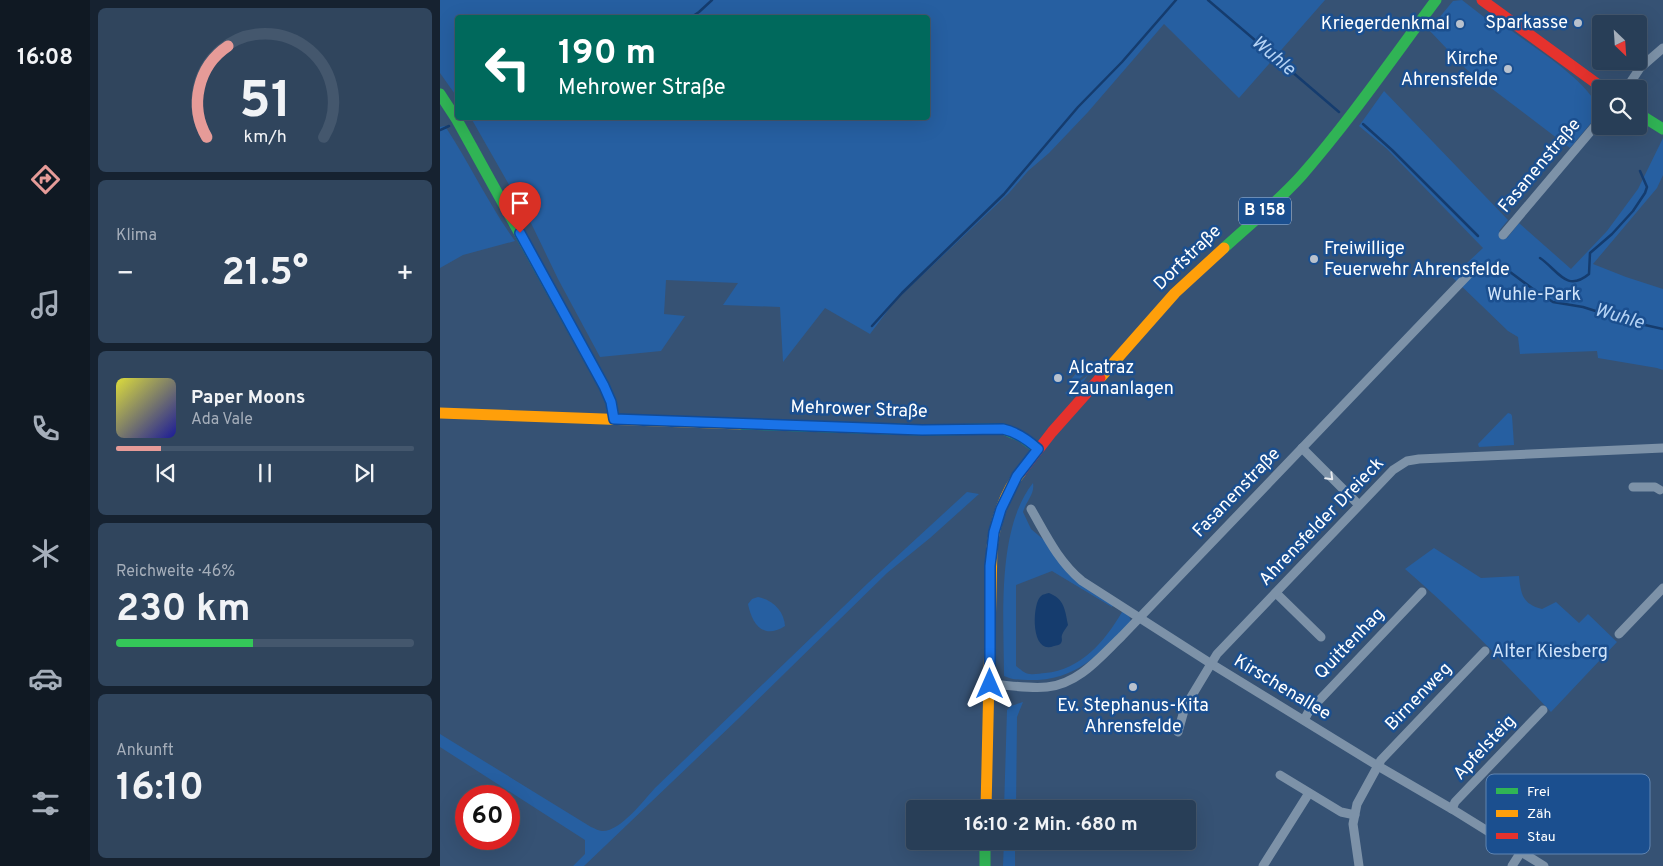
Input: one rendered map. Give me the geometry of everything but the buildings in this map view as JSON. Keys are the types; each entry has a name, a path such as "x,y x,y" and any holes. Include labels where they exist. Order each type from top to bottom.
{"main road":[{"name":"Dorfstraße","path":"1038,449 1142,329 1182,286 1269,208 1301,176 1335,135 1436,0"},
{"path":"1482,0 1592,80"},
{"path":"440,94 455,117"},
{"path":"1647,119 1663,128"},
{"path":"457,120 604,386 611,402 614,419"},
{"name":"Mehrower Straße","path":"440,413 922,430 1003,429 1012,431 1026,439 1038,449"},
{"name":"B 158","path":"986,800 990,684 990,566 994,532 1001,509 1017,476 1038,449"},
{"path":"985,866 986,850"}],"street":[{"path":"1632,80 1640,68 1663,48"},
{"name":"Fasanenstraße","path":"1503,235 1592,130"},
{"name":"Fasanenstraße","path":"990,684 1047,687 1069,681 1085,671 1140,617 1469,274 1481,267"},
{"path":"1302,448 1359,505"},
{"name":"Ahrensfelder Dreieck","path":"1178,732 1185,707 1217,654 1399,465 1407,461 1419,459 1663,448"},
{"path":"1633,487 1655,487 1660,490"},
{"name":"Kirschenallee","path":"1030,509 1068,570 1082,581 1210,663 1486,830"},
{"path":"1619,634 1663,588"},
{"name":"Quittenhag","path":"1304,720 1309,711 1422,592"},
{"path":"1276,593 1321,637"},
{"name":"Birnenweg","path":"1355,815 1357,804 1381,760 1484,652"},
{"name":"Apfelsteig","path":"1452,809 1456,802 1543,710"},
{"path":"1280,775 1341,812 1355,815 1354,824 1359,866"},
{"path":"1263,866 1309,793"},
{"path":"1512,866 1520,854"},
{"name":"Kirschenallee","path":"1524,854 1544,866"}],"green space":[{"path":"440,0 1325,0 1239,98 1164,24 1088,112 1049,153 1028,171 1009,193 895,301 870,334 825,308 783,362 780,307 723,305 738,283 666,280 664,314 685,316 661,351 600,357 558,279 532,225 472,120 930,120 930,15 455,15 455,94 440,73"},
{"path":"1462,0 1493,24 1503,24 1557,63 1592,97 1592,122 1570,148 1466,69 1429,30 1453,1"},
{"name":"Wuhle-Park","path":"1384,91 1508,220 1499,231 1507,238 1519,223 1571,269 1607,231 1638,189 1663,138 1663,175 1657,188 1593,264 1663,289 1663,370 1598,358 1597,351 1520,354 1518,337 1508,331 1452,277 1483,248 1387,149 1359,126"},
{"path":"445,126 515,241 463,255 440,268 440,127"},
{"path":"1081,367 1089,371 1072,385 1069,382"},
{"path":"1088,375 1072,398 1065,393"},
{"path":"1508,413 1512,416 1514,445 1479,447 1478,444"},
{"path":"1033,483 1032,494 1023,512 1031,529 1044,540 1065,569 1114,604 1112,607 1052,571 1016,585 1016,666 1026,673 1033,674 1058,671 1081,660 1091,652 1108,633 1122,612 1124,611 1129,615 1131,622 1100,652 1079,668 1053,678 1021,680 1004,676 1003,602 1008,550 1013,525 1021,502"},
{"path":"967,492 979,494 887,573 584,866 573,866 585,854 585,840 520,798 520,785 499,785 440,747 440,734 591,827 602,831 609,830 624,821 655,788 868,583"},
{"name":"Alter Kiesberg","path":"1434,548 1481,578 1519,576 1522,593 1530,604 1542,609 1556,602 1579,623 1588,614 1617,642 1551,712 1480,638 1405,569"},
{"path":"758,597 777,607 785,626 771,631 760,628 752,618 748,604 752,599"},
{"path":"1023,702 1017,717 1016,800 1004,800 1007,710 1011,706"},
{"path":"1004,850 1015,850 1015,866 1003,866"}],"shaded area":[{"path":"1049,593 1061,602 1065,609 1068,625 1062,634 1061,644 1046,647 1037,636 1035,618 1038,601 1042,595"}],"waterway":[{"path":"694,15 712,0"},
{"path":"872,326 902,293 1004,194 1078,107 1122,62 1176,0"},
{"name":"Wuhle","path":"1208,0 1339,112"},
{"name":"Wuhle","path":"1363,124 1392,150 1478,236"},
{"path":"440,130 449,126"},
{"path":"1540,258 1563,278 1568,280 1574,281 1589,274 1590,253 1612,234 1633,211 1645,193 1647,187 1640,171"},
{"name":"Wuhle","path":"1498,263 1553,302 1583,307 1627,321 1663,329"}],"traffic: fast":[{"path":"1224,248 1274,204 1320,154 1436,0"},
{"path":"440,94 455,117"},
{"path":"1647,119 1663,129"},
{"path":"457,120 604,386 611,402 614,419"},
{"path":"740,424 922,430 1003,429 1022,437 1038,449"},
{"path":"985,850 985,866"}],"traffic: slow":[{"path":"1100,378 1175,293 1224,248"},
{"path":"440,413 740,424"},
{"path":"986,800 992,547 1002,507 1010,488 1021,472"}],"traffic: jam":[{"path":"1482,0 1592,80"},
{"path":"1021,472 1052,432 1100,378"}],"place":[{"name":"Sparkasse","path":"1578,23"},
{"name":"Kriegerdenkmal","path":"1460,24"},
{"name":"Kirche Ahrensfelde","path":"1508,69"},
{"name":"Freiwillige Feuerwehr Ahrensfelde","path":"1314,259"},
{"name":"Alcatraz Zaunanlagen","path":"1058,378"},
{"name":"Ev. Stephanus-Kita Ahrensfelde","path":"1133,687"}],"route":[{"path":"520,233 604,386 611,402 614,419 922,430 1003,429 1012,431 1026,439 1038,449 1017,476 1001,509 994,532 990,566 990,684"}]}
